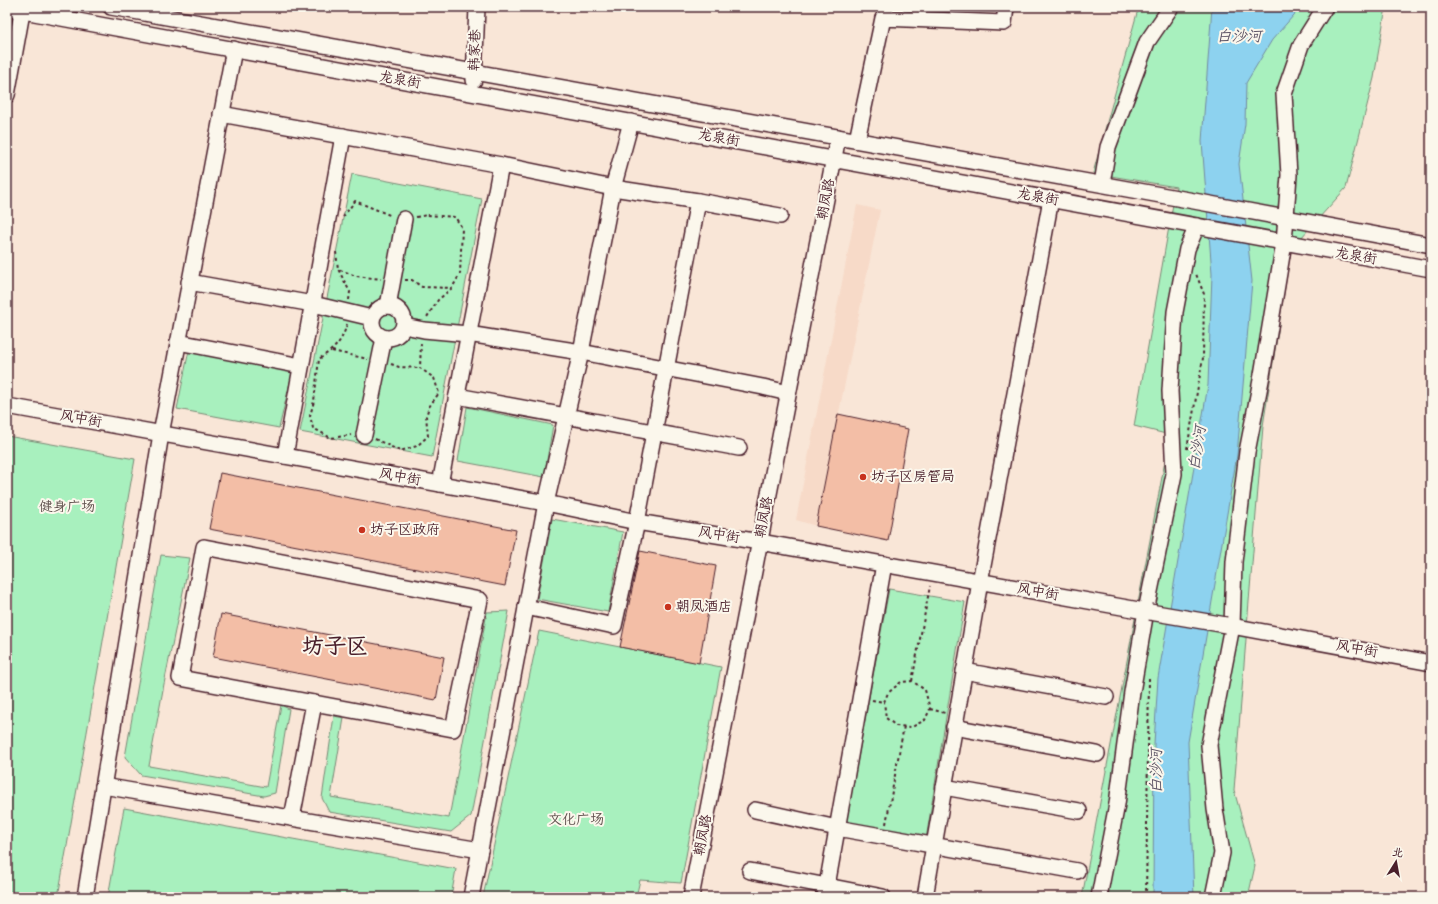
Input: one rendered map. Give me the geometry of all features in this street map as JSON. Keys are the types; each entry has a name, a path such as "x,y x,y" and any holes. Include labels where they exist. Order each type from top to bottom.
{"street":[{"name":"龙泉街","path":"111,7 1102,184 1431,245"},
{"name":"韩家巷","path":"474,93 477,7"},
{"path":"857,140 883,18 1004,23 1006,7"},
{"path":"1102,184 1108,147 1147,42 1172,7"},
{"path":"1213,897 1222,853 1209,745 1229,625 1234,562 1247,452 1262,375 1284,243 1289,175 1284,94 1301,45 1326,7"},
{"name":"龙泉街","path":"7,8 23,9 1431,269"},
{"path":"7,95 23,9"},
{"path":"85,897 161,434 234,49"},
{"path":"221,114 501,165 613,188 698,201 780,216"},
{"path":"471,897 546,504 581,352 613,188 632,122"},
{"path":"285,456 343,136"},
{"name":"朝凤路","path":"692,897 838,137"},
{"path":"440,484 501,165"},
{"path":"925,897 964,671 1050,199"},
{"path":"526,607 614,626 637,522 698,201"},
{"path":"388,306 404,219"},
{"path":"1099,897 1117,804 1132,692 1174,474 1170,391 1175,312 1187,249 1197,226"},
{"path":"189,282 313,304 372,318"},
{"path":"393,306 404,316 404,326 399,334 394,337 384,338 375,332 372,318 378,309 393,306"},
{"path":"404,326 424,330 468,334 581,352 788,393"},
{"path":"364,435 384,338"},
{"path":"178,342 301,366"},
{"path":"457,396 739,448"},
{"name":"风中街","path":"7,406 440,484 637,522 760,542 1431,662"},
{"path":"204,548 480,600 453,729 314,703 180,678 204,548"},
{"path":"826,892 859,698 884,564"},
{"path":"964,671 1106,697"},
{"path":"292,818 314,703"},
{"path":"954,727 1097,754"},
{"path":"103,786 480,850"},
{"path":"944,787 1079,811"},
{"path":"755,810 837,828 1077,871"},
{"path":"750,871 826,892 883,897"}],"path":[{"path":"1186,452 1203,358 1204,294 1195,272"},
{"path":"912,681 932,573"},
{"path":"1146,897 1149,678"},
{"path":"912,681 926,690 930,709 925,720 912,727 896,726 886,718 884,702 888,693 901,682 912,681"},
{"path":"859,698 884,702"},
{"path":"885,831 904,726"}],"shaded area":[{"path":"857,205 880,210 816,526 796,520"}],"green space":[{"path":"1142,7 1386,7 1374,78 1346,188 1291,249 1263,426 1234,790 1255,866 1248,897 1082,897 1170,435 1134,426 1176,187 1093,173 1137,13"},
{"path":"352,174 482,199 432,457 300,432"},
{"path":"189,350 293,370 279,428 177,409"},
{"path":"467,407 553,425 544,477 458,461"},
{"name":"健身广场","path":"7,436 135,459 58,897 7,897"},
{"path":"552,519 623,532 608,612 537,599"},
{"path":"161,555 190,558 149,766 266,787 281,705 289,709 275,793 264,796 141,775 125,757"},
{"path":"889,589 965,602 926,839 846,823"},
{"path":"509,611 471,816 451,832 329,812 322,798 334,716 344,718 331,797 449,818 487,612"},
{"name":"文化广场","path":"539,631 721,667 681,883 640,880 636,897 483,897"},
{"path":"124,808 456,869 451,897 108,897"}],"water":[{"name":"白沙河","path":"1212,7 1301,7 1272,40 1246,83 1245,124 1239,164 1252,281 1237,455 1188,742 1194,897 1153,897 1154,744 1158,678 1208,385 1212,274 1202,141"}],"building":[{"name":"坊子区房管局","path":"838,414 908,429 888,541 816,526"},
{"name":"坊子区政府","path":"220,473 516,530 505,586 209,529"},
{"name":"朝凤酒店","path":"640,551 716,566 699,663 620,647"},
{"path":"221,614 444,657 436,700 213,657"}],"place":[{"name":"坊子区房管局","path":"863,477"},
{"name":"坊子区政府","path":"362,530"},
{"name":"朝凤酒店","path":"668,607"}],"district":[{"name":"坊子区","path":"335,647"}]}
